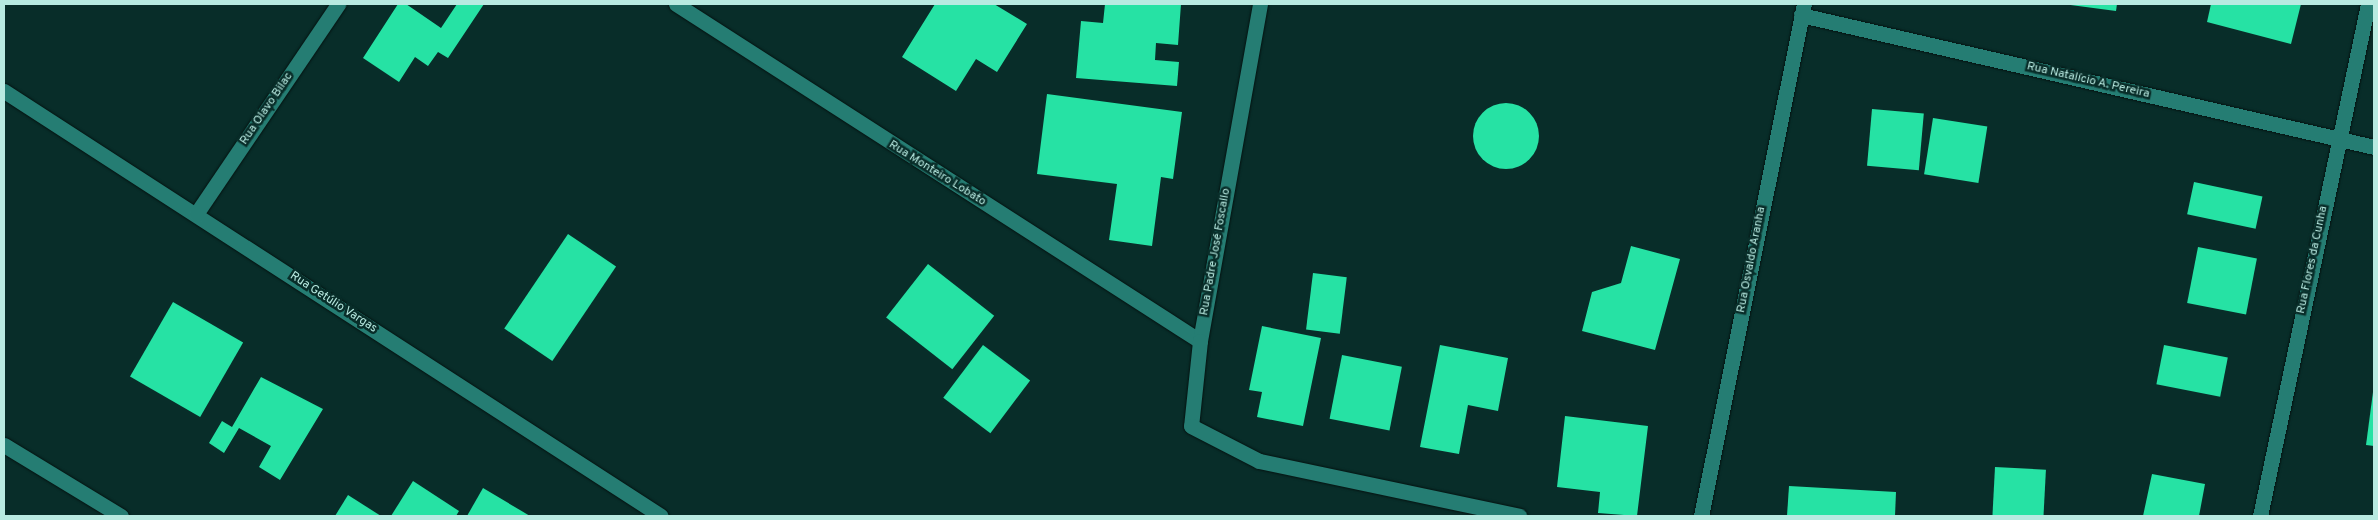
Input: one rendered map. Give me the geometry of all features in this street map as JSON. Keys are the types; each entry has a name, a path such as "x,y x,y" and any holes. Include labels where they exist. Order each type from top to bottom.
{"street":[{"name":"Rua Olavo Bilac","path":"196,214 338,4"},
{"name":"Rua Monteiro Lobato","path":"676,4 1200,341"},
{"name":"Rua Padre José Foscallo","path":"1260,4 1200,341 1190,426 1259,460 1519,516"},
{"name":"Rua Flores da Cunha","path":"2260,516 2368,4"},
{"name":"Rua Natalício A. Pereira","path":"1803,9 2374,147"},
{"name":"Rua Osvaldo Aranha","path":"1701,516 1803,9"},
{"name":"Rua Getúlio Vargas","path":"4,91 661,516"},
{"path":"4,445 121,516"}],"building":[{"path":"398,4 406,4 441,28 457,4 484,4 448,58 438,52 428,66 415,57 399,82 363,58"},
{"path":"935,4 994,4 1027,24 997,72 976,59 956,91 902,57"},
{"path":"1105,4 1181,4 1178,45 1156,43 1155,60 1179,62 1177,86 1076,78 1081,21 1103,23"},
{"path":"2063,4 2117,4 2116,11"},
{"path":"2211,4 2301,4 2291,44 2207,22"},
{"path":"1047,94 1182,112 1173,179 1161,177 1152,246 1109,240 1117,184 1037,174"},
{"path":"1506,103 1519,106 1529,113 1536,123 1539,136 1536,149 1529,159 1519,166 1506,169 1493,166 1483,159 1476,149 1473,136 1476,123 1483,113 1493,106"},
{"path":"1872,109 1924,114 1919,170 1867,166"},
{"path":"1933,118 1987,127 1978,183 1924,174"},
{"path":"2194,182 2262,197 2256,229 2187,214"},
{"path":"568,234 616,266 552,361 504,329"},
{"path":"1631,246 1680,259 1655,350 1582,331 1592,292 1621,283"},
{"path":"2198,247 2257,258 2246,314 2187,303"},
{"path":"928,264 994,316 952,369 886,318"},
{"path":"1313,273 1347,277 1340,334 1306,330"},
{"path":"173,302 243,342 200,417 130,376"},
{"path":"1262,326 1321,338 1303,426 1257,417 1262,392 1249,390"},
{"path":"983,345 1030,381 990,433 943,398"},
{"path":"1440,345 1508,358 1498,411 1468,405 1459,454 1420,447"},
{"path":"2164,345 2228,357 2220,397 2156,384"},
{"path":"1342,355 1402,367 1389,430 1330,419"},
{"path":"261,377 323,409 280,480 259,467 271,446 239,428 224,453 209,443 222,421 232,427"},
{"path":"2374,392 2374,446 2366,445"},
{"path":"1565,416 1648,426 1637,516 1598,513 1600,492 1557,487"},
{"path":"1995,467 2046,470 2044,516 1992,516"},
{"path":"2152,474 2205,484 2199,516 2143,516"},
{"path":"413,481 459,511 456,516 391,516"},
{"path":"1789,486 1896,492 1895,516 1787,516"},
{"path":"483,488 530,516 467,516"},
{"path":"348,495 381,516 335,516"}]}
